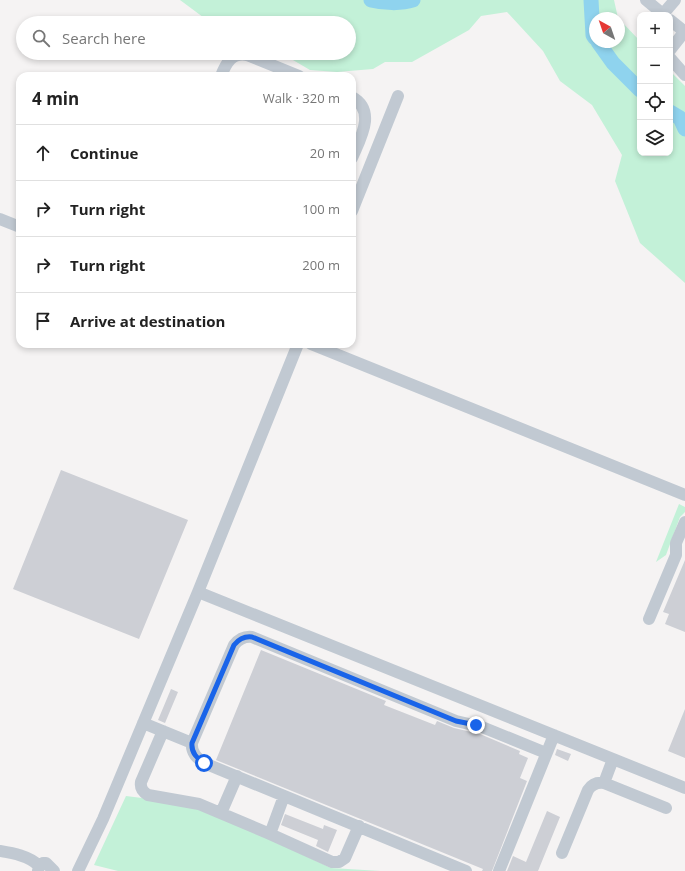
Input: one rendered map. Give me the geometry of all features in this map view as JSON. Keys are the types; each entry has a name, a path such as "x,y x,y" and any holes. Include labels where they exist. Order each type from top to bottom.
{"street":[{"path":"646,0 661,12"},
{"path":"668,12 675,0"},
{"path":"672,48 685,32 673,22"},
{"path":"223,72 229,60"},
{"path":"259,60 289,72"},
{"path":"673,61 685,75"},
{"path":"356,201 398,96"},
{"path":"356,101 362,106 366,120 356,148"},
{"path":"0,219 16,225"},
{"path":"78,871 103,819 198,592 296,348"},
{"path":"321,348 685,495"},
{"path":"649,619 676,555 676,543 685,522"},
{"path":"198,592 685,788"},
{"path":"466,871 200,760 192,751 192,743 234,645 241,638 252,637 456,721 482,726 546,753"},
{"path":"143,723 192,743"},
{"path":"163,731 141,782 142,791 151,796 195,803 270,834 328,861 339,862 345,858 359,826"},
{"path":"499,871 554,735"},
{"path":"604,782 614,759"},
{"path":"221,813 237,776"},
{"path":"562,853 588,790 593,784 604,782 666,808"},
{"path":"270,834 284,796"},
{"path":"0,851 15,854 33,861 38,868 43,863 46,863 54,871"}],"green space":[{"path":"180,0 614,0 617,12 589,12 589,48 625,48 625,25 637,38 637,156 673,156 673,74 685,86 685,283 640,243 615,181 622,155 592,105 560,81 543,51 507,12 481,16 469,30 412,62 385,62 373,69 337,72 310,70 293,60 356,60 356,16 202,16"},
{"path":"679,504 685,507 685,512 680,517 666,555 656,562"},
{"path":"126,796 198,805 331,868 381,871 118,871 94,865"}],"building":[{"path":"61,470 188,520 139,639 13,589"},
{"path":"685,560 685,632 665,624 669,614 663,612"},
{"path":"261,650 386,701 384,705 435,725 437,721 454,728 480,734 520,751 519,754 528,758 520,778 527,781 492,871 482,871 483,869 216,760"},
{"path":"171,689 178,692 165,723 158,720"},
{"path":"685,709 685,758 668,751"},
{"path":"557,749 571,754 568,761 555,755"},
{"path":"547,811 560,817 538,871 507,871 513,856 526,862"},
{"path":"285,814 323,829 324,825 337,830 328,852 316,846 318,840 281,825"}],"waterway":[{"path":"371,0 392,3 413,0"},
{"path":"591,0 592,12"},
{"path":"602,48 613,63 637,87"},
{"path":"673,114 680,118 685,129"}],"route":[{"path":"204,763 197,758 192,751 192,743 234,645 241,638 247,637 252,637 456,721 476,725"}]}
